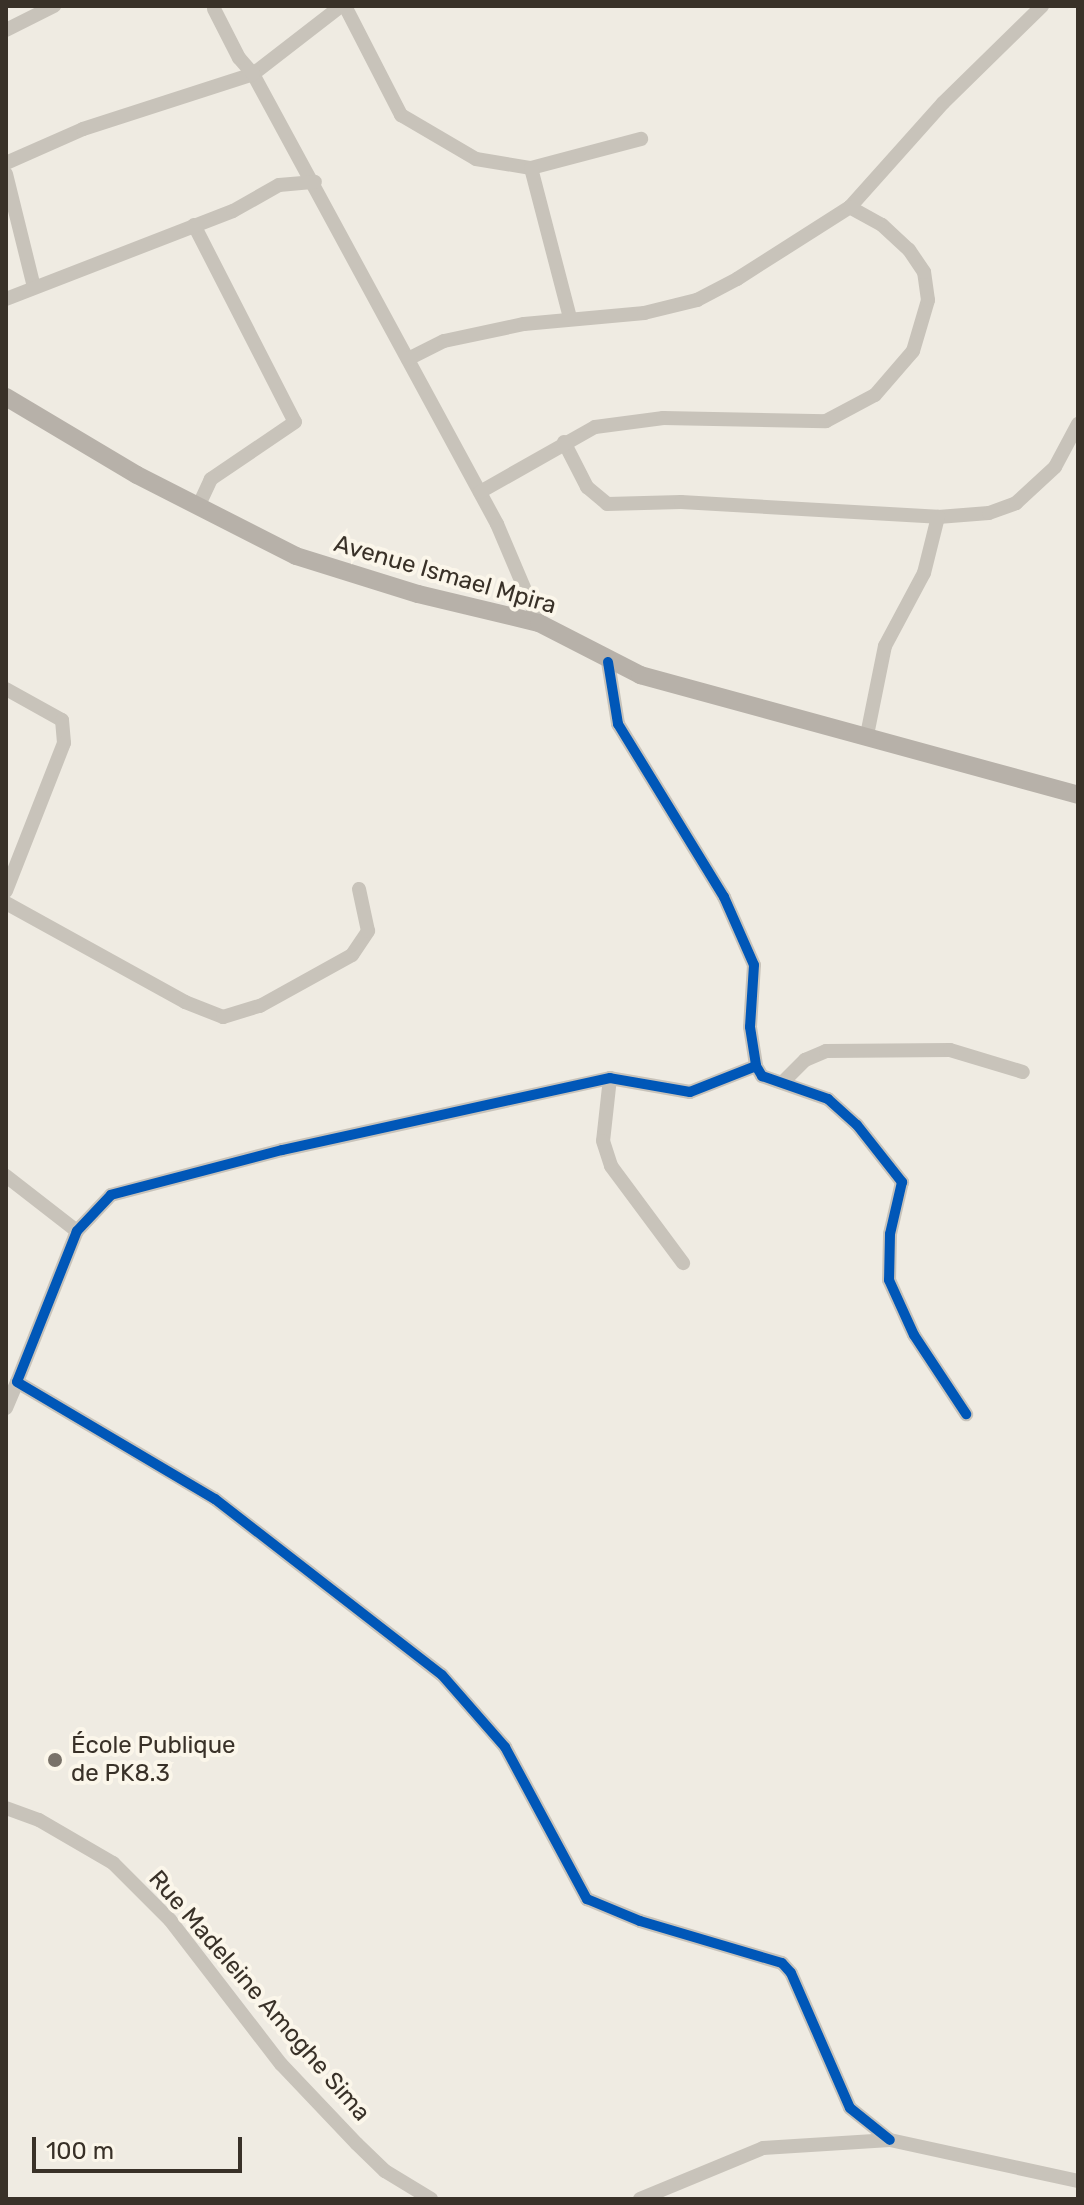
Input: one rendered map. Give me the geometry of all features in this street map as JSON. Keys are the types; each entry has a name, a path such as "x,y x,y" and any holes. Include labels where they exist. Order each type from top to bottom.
{"main road":[{"name":"Avenue Ismael Mpira","path":"6,397 198,507 338,571 539,623 608,662 1078,795"}],"street":[{"path":"6,30 54,6"},
{"path":"6,163 83,129 253,74 343,6 401,115 476,159 531,168 641,139"},
{"path":"408,359 444,341 570,318 644,313 697,300 850,207 943,103 1042,6"},
{"path":"214,9 239,58 253,74 315,182 358,273 480,492 539,623"},
{"path":"531,168 570,318"},
{"path":"6,174 34,287"},
{"path":"6,299 233,211 279,185 315,182"},
{"path":"480,492 595,427 663,418 826,421 875,395 913,351 928,300 924,272 909,250 882,225 850,207"},
{"path":"194,225 295,422 211,479 198,507"},
{"path":"564,442 587,487 607,504 681,502 938,517 989,513 1016,503 1055,467 1078,424"},
{"path":"867,735 885,646 924,573 938,517"},
{"path":"608,662 618,724 724,897 754,965 750,1027 756,1066 762,1076 784,1081 828,1099 894,1167 901,1195 890,1234 889,1280 914,1335 966,1414"},
{"path":"6,689 62,720 64,743 6,891"},
{"path":"6,903 185,1002 223,1017 260,1006 352,955 368,931 359,889"},
{"path":"784,1081 805,1060 826,1051 950,1050 1023,1072"},
{"path":"6,1408 77,1231 111,1195 155,1182 610,1078 690,1092 756,1066"},
{"path":"610,1078 603,1141 611,1166 683,1263"},
{"path":"6,1176 77,1231"},
{"path":"17,1382 215,1499 442,1675 505,1747 564,1863 587,1899 640,1921 782,1963 791,1973 850,2108 890,2140"},
{"name":"Rue Madeleine Amoghe Sima","path":"6,1808 64,1833 120,1870 170,1920 281,2064 348,2135 385,2171 431,2199"},
{"path":"646,2198 763,2148 890,2140 1078,2181"}],"cycle path":[{"path":"608,662 618,724 724,897 754,965 750,1027 756,1066 762,1076 828,1099 857,1125 902,1182 890,1234 889,1280 914,1335 966,1414"},
{"path":"756,1066 690,1092 610,1078 282,1150 111,1195 77,1231 17,1382 215,1499 442,1675 505,1747 587,1899 640,1921 782,1963 791,1973 850,2108 890,2140"}],"place":[{"name":"École Publique de PK8.3","path":"55,1760"}]}
